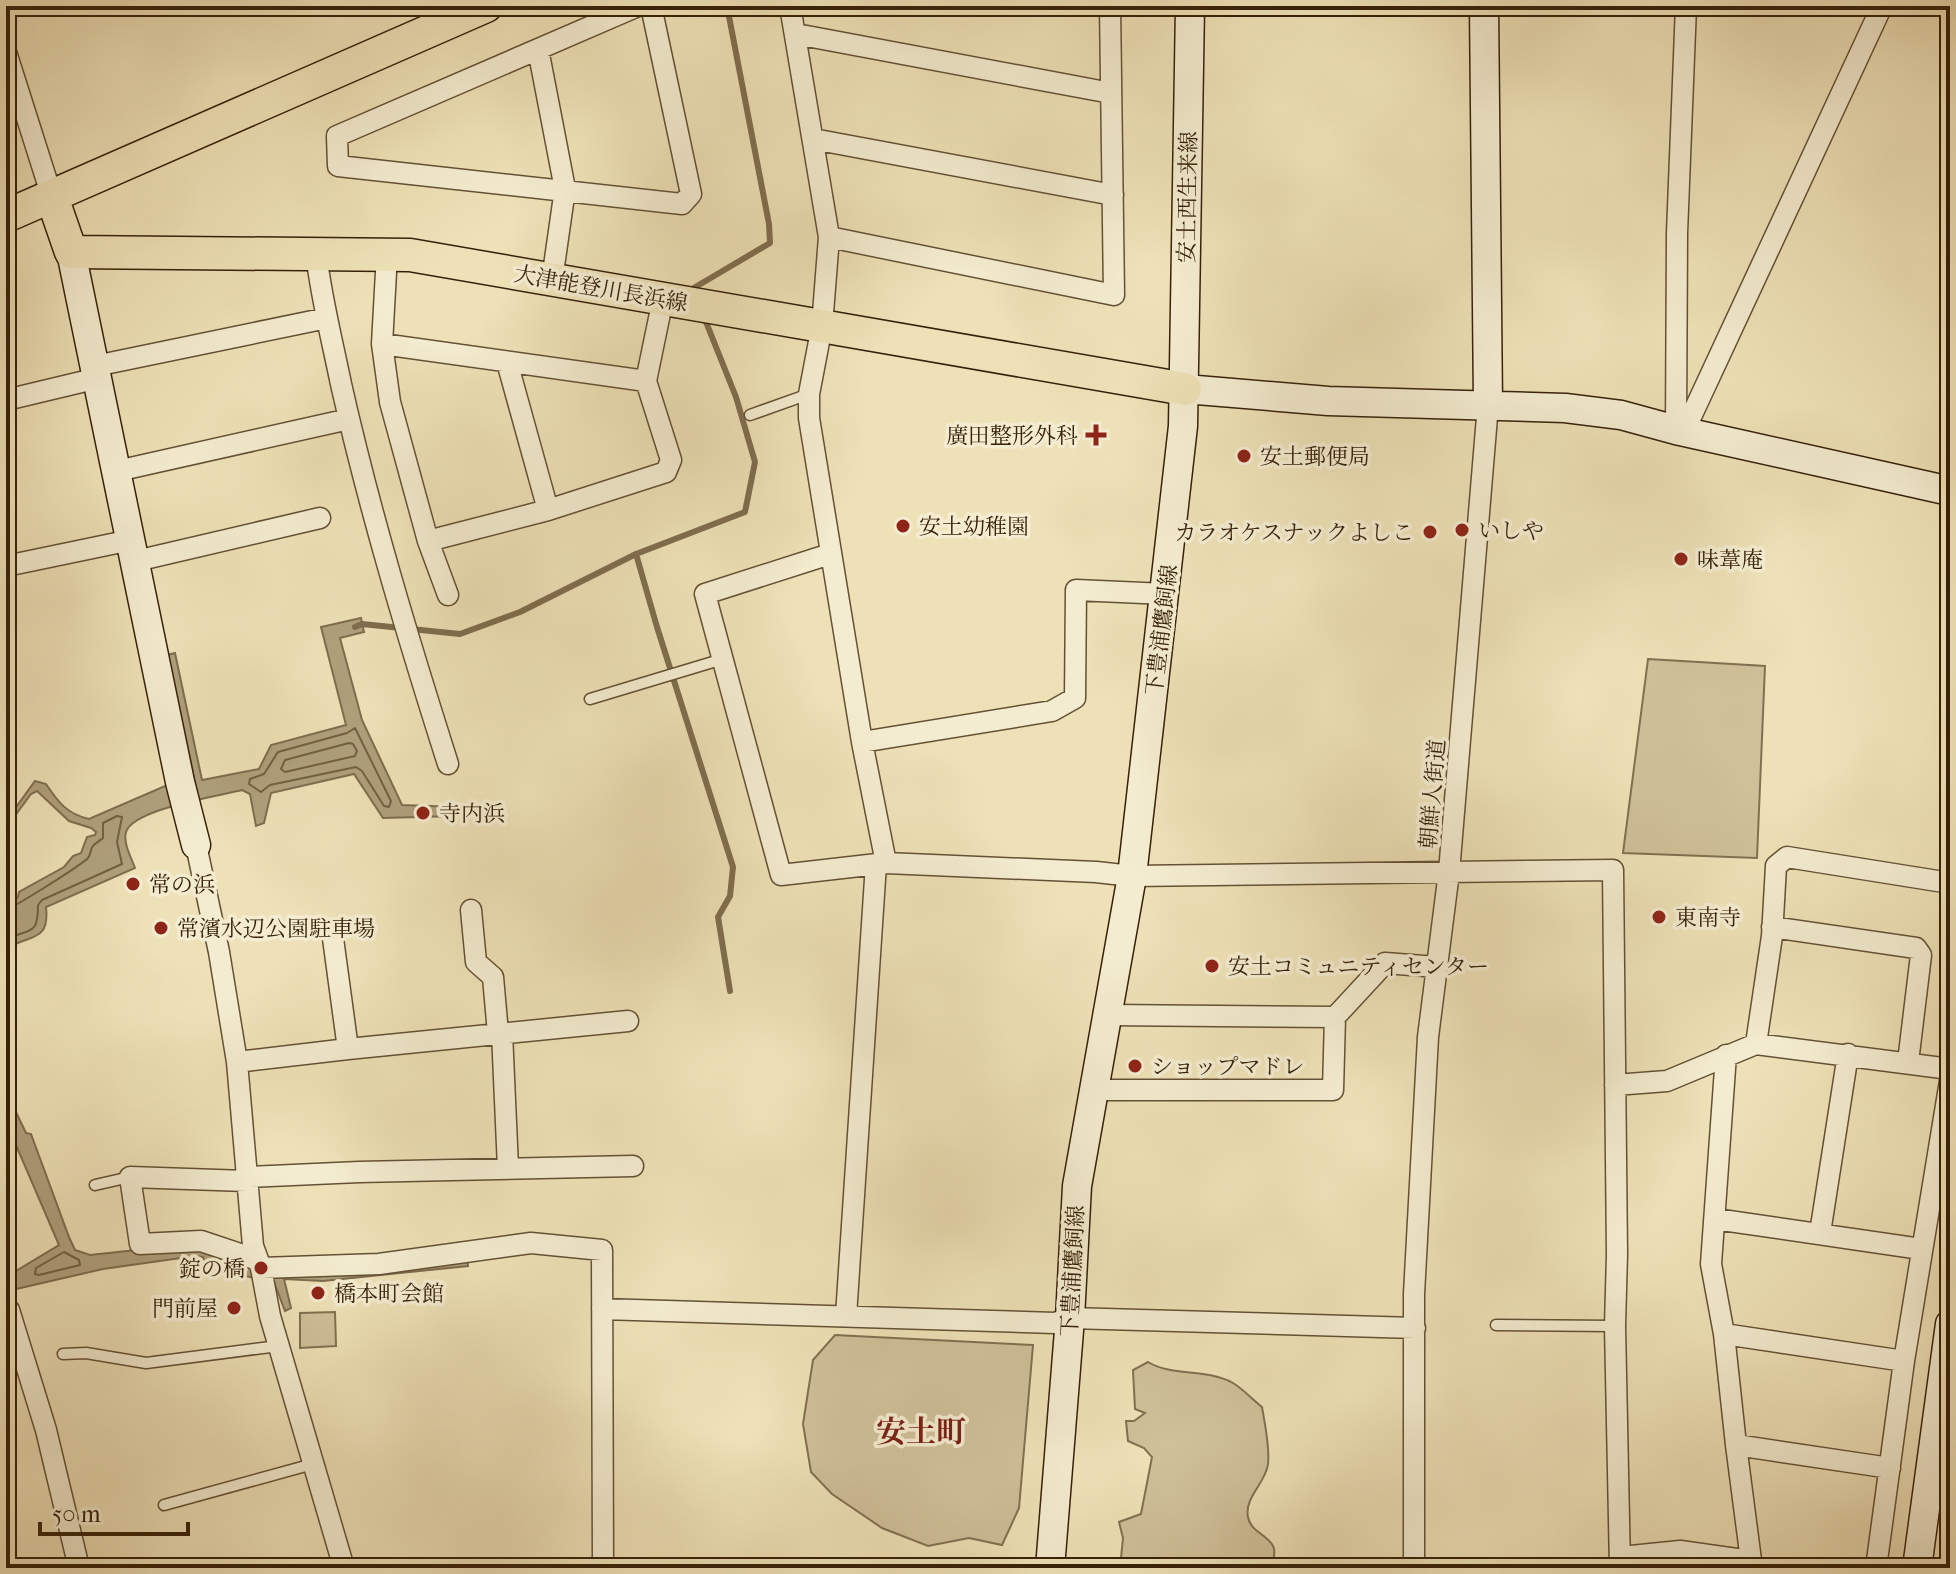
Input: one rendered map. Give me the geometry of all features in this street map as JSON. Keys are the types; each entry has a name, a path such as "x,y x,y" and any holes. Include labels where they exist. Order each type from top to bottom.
{"main road":[{"path":"6,216 486,6"},
{"name":"安土西生来線","path":"1185,389 1190,6"},
{"path":"1484,6 1488,405"},
{"path":"52,197 71,252 196,845"},
{"name":"大津能登川長浜線","path":"71,252 410,255 1185,389"},
{"path":"1185,389 1328,401 1565,408 1621,415 1950,491"},
{"name":"下豊浦鷹飼線","path":"1050,1568 1077,1186 1132,876 1166,594 1185,389"},
{"path":"1917,1568 1950,1324"}],"street":[{"path":"638,6 337,136 338,166 682,204 691,194 651,6"},
{"path":"790,6 829,237 822,326 809,394 809,418 881,864 846,1316"},
{"path":"829,237 1114,295 1110,6"},
{"path":"1676,430 1677,233 1686,6"},
{"path":"1676,430 1690,419 1882,6"},
{"path":"796,34 1111,93"},
{"path":"538,49 565,189 552,280"},
{"path":"6,52 52,197"},
{"path":"813,139 1113,195"},
{"path":"316,253 349,419 381,546 448,764"},
{"path":"387,254 382,344 390,402 428,541 448,595"},
{"path":"428,541 548,510 666,472 671,460 646,381 663,299"},
{"path":"6,400 96,372 327,318"},
{"path":"382,344 646,381"},
{"path":"507,362 548,510"},
{"name":"朝鮮人街道","path":"723,659 781,875 881,864 1132,876 1449,872 1488,405"},
{"path":"117,471 349,419"},
{"path":"6,566 134,551 320,518"},
{"path":"723,659 705,594 830,554"},
{"path":"862,742 1052,711 1075,698 1076,590 1166,594"},
{"path":"196,845 219,952 237,1062 253,1246 260,1264 278,1346 344,1568"},
{"path":"1756,1044 1772,927 1776,866 1787,857 1950,883"},
{"path":"1414,1568 1417,1226 1427,1053 1449,872 1613,870 1615,1326 1620,1563 1680,1551 1751,1564 1724,1334 1711,1264 1726,1055"},
{"path":"471,910 476,962 493,977 500,1033 508,1168"},
{"path":"1772,927 1916,948 1921,955 1908,1062"},
{"path":"332,931 348,1049"},
{"path":"1095,1090 1333,1090 1335,1017 1385,963 1437,967"},
{"path":"1108,1015 1335,1017"},
{"path":"237,1062 628,1021"},
{"path":"1615,1085 1667,1081 1756,1044 1950,1069"},
{"path":"1820,1233 1848,1054"},
{"path":"1876,1568 1921,1249 1950,1081"},
{"path":"603,1568 602,1250 531,1243 379,1264 260,1264 201,1241 140,1244 130,1177 246,1179 633,1166"},
{"path":"1715,1219 1921,1249"},
{"path":"7,1307 46,1430 79,1568"},
{"path":"602,1309 1055,1323 1070,1318 1415,1328"},
{"path":"1724,1334 1904,1361"},
{"path":"1736,1445 1890,1468"}],"lane":[{"path":"750,415 809,394"},
{"path":"590,699 723,659"},
{"path":"95,1185 130,1177"},
{"path":"1496,1325 1615,1326"},
{"path":"63,1354 86,1353 146,1363 278,1346"},
{"path":"164,1505 313,1464"}],"shaded area":[{"path":"1648,659 1765,666 1757,858 1623,853"},
{"path":"335,1312 336,1346 300,1348 300,1313"},
{"path":"835,1335 1033,1345 1019,1508 1002,1545 969,1538 928,1546 882,1528 832,1494 811,1472 803,1424 813,1360"},
{"path":"1148,1362 1168,1370 1223,1378 1237,1385 1262,1407 1268,1464 1249,1503 1248,1517 1274,1549 1269,1568 1120,1568 1123,1538 1119,1522 1141,1514 1152,1457 1144,1448 1128,1441 1126,1421 1134,1421 1145,1413 1135,1409 1133,1370"}],"water":[{"path":"361,618 364,632 340,638 362,720 402,805 457,807 456,816 383,818 354,774 271,793 264,823 256,826 250,794 242,790 160,810 132,824 126,832 126,845 135,868 46,907 45,927 41,932 6,949 6,903 18,897 19,892 64,867 73,856 81,853 87,837 96,832 69,821 37,791 31,794 6,828 6,821 35,781 46,784 69,810 89,819 172,783 195,782 167,655 175,653 202,780 259,769 271,745 346,725 321,627"},
{"path":"6,1100 11,1109 14,1108 26,1133 31,1134 75,1250 90,1255 201,1243 226,1259 467,1256 468,1266 323,1281 284,1279 291,1308 285,1311 274,1282 206,1268 203,1257 195,1256 103,1269 16,1289 11,1274 59,1245 6,1122"}],"waterway":[{"path":"693,292 692,289 770,243 769,224 727,6"},
{"path":"355,627 362,624 460,634 520,612 636,554 745,512 755,462 736,397 704,317"},
{"path":"636,554 733,867 730,896 718,917 730,991"}],"place":[{"name":"廣田整形外科","path":"1096,435"},
{"name":"安土郵便局","path":"1244,456"},
{"name":"安土幼稚園","path":"903,526"},
{"name":"いしや","path":"1462,530"},
{"name":"カラオケスナックよしこ","path":"1430,532"},
{"name":"味葦庵","path":"1681,559"},
{"name":"寺内浜","path":"423,813"},
{"name":"常の浜","path":"133,884"},
{"name":"東南寺","path":"1659,917"},
{"name":"常濱水辺公園駐車場","path":"161,928"},
{"name":"安土コミュニティセンター","path":"1212,966"},
{"name":"ショップマドレ","path":"1135,1066"},
{"name":"錠の橋","path":"261,1268"},
{"name":"橋本町会館","path":"318,1293"},
{"name":"門前屋","path":"234,1308"}],"district":[{"name":"安土町","path":"921,1432"}]}
